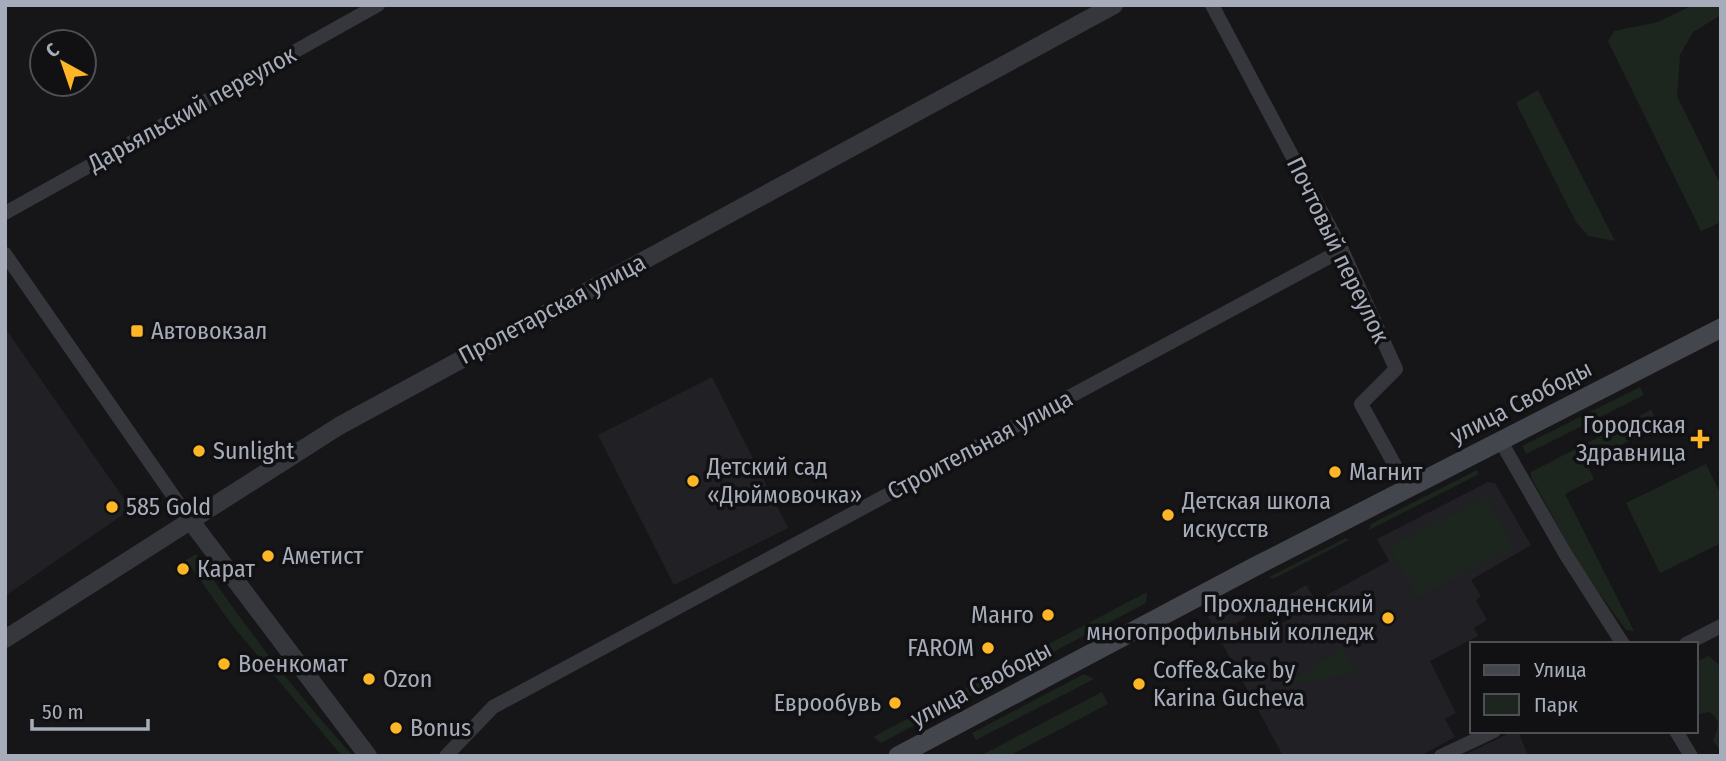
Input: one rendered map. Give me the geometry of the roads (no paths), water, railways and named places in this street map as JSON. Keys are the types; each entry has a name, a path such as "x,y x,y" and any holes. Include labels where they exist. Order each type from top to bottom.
{"main road":[{"name":"улица Свободы","path":"898,756 1407,488 1721,328"}],"street":[{"name":"Дарьяльский переулок","path":"5,212 378,5"},
{"name":"Пролетарская улица","path":"5,639 339,426 1114,5"},
{"name":"Почтовый переулок","path":"1212,5 1342,250 1396,369 1361,404 1407,488"},
{"name":"Строительная улица","path":"446,756 493,707 1342,250"},
{"path":"5,254 190,520 368,756"},
{"path":"1500,440 1566,555 1622,642"},
{"path":"1690,642 1721,626"},
{"path":"1441,756 1490,733"},
{"path":"1677,733 1691,756"}],"place":[{"name":"Автовокзал","path":"137,331"},
{"name":"Городская Здравница","path":"1700,439"},
{"name":"Sunlight","path":"199,451"},
{"name":"Магнит","path":"1335,472"},
{"name":"Детский сад «Дюймовочка»","path":"693,481"},
{"name":"585 Gold","path":"112,507"},
{"name":"Детская школа искусств","path":"1168,515"},
{"name":"Аметист","path":"268,556"},
{"name":"Карат","path":"183,569"},
{"name":"Манго","path":"1048,615"},
{"name":"Прохладненский многопрофильный колледж","path":"1388,618"},
{"name":"FAROM","path":"988,648"},
{"name":"Военкомат","path":"224,664"},
{"name":"Ozon","path":"369,679"},
{"name":"Coffe&Cake by Karina Gucheva","path":"1139,684"},
{"name":"Еврообувь","path":"895,703"},
{"name":"Bonus","path":"396,728"}]}
